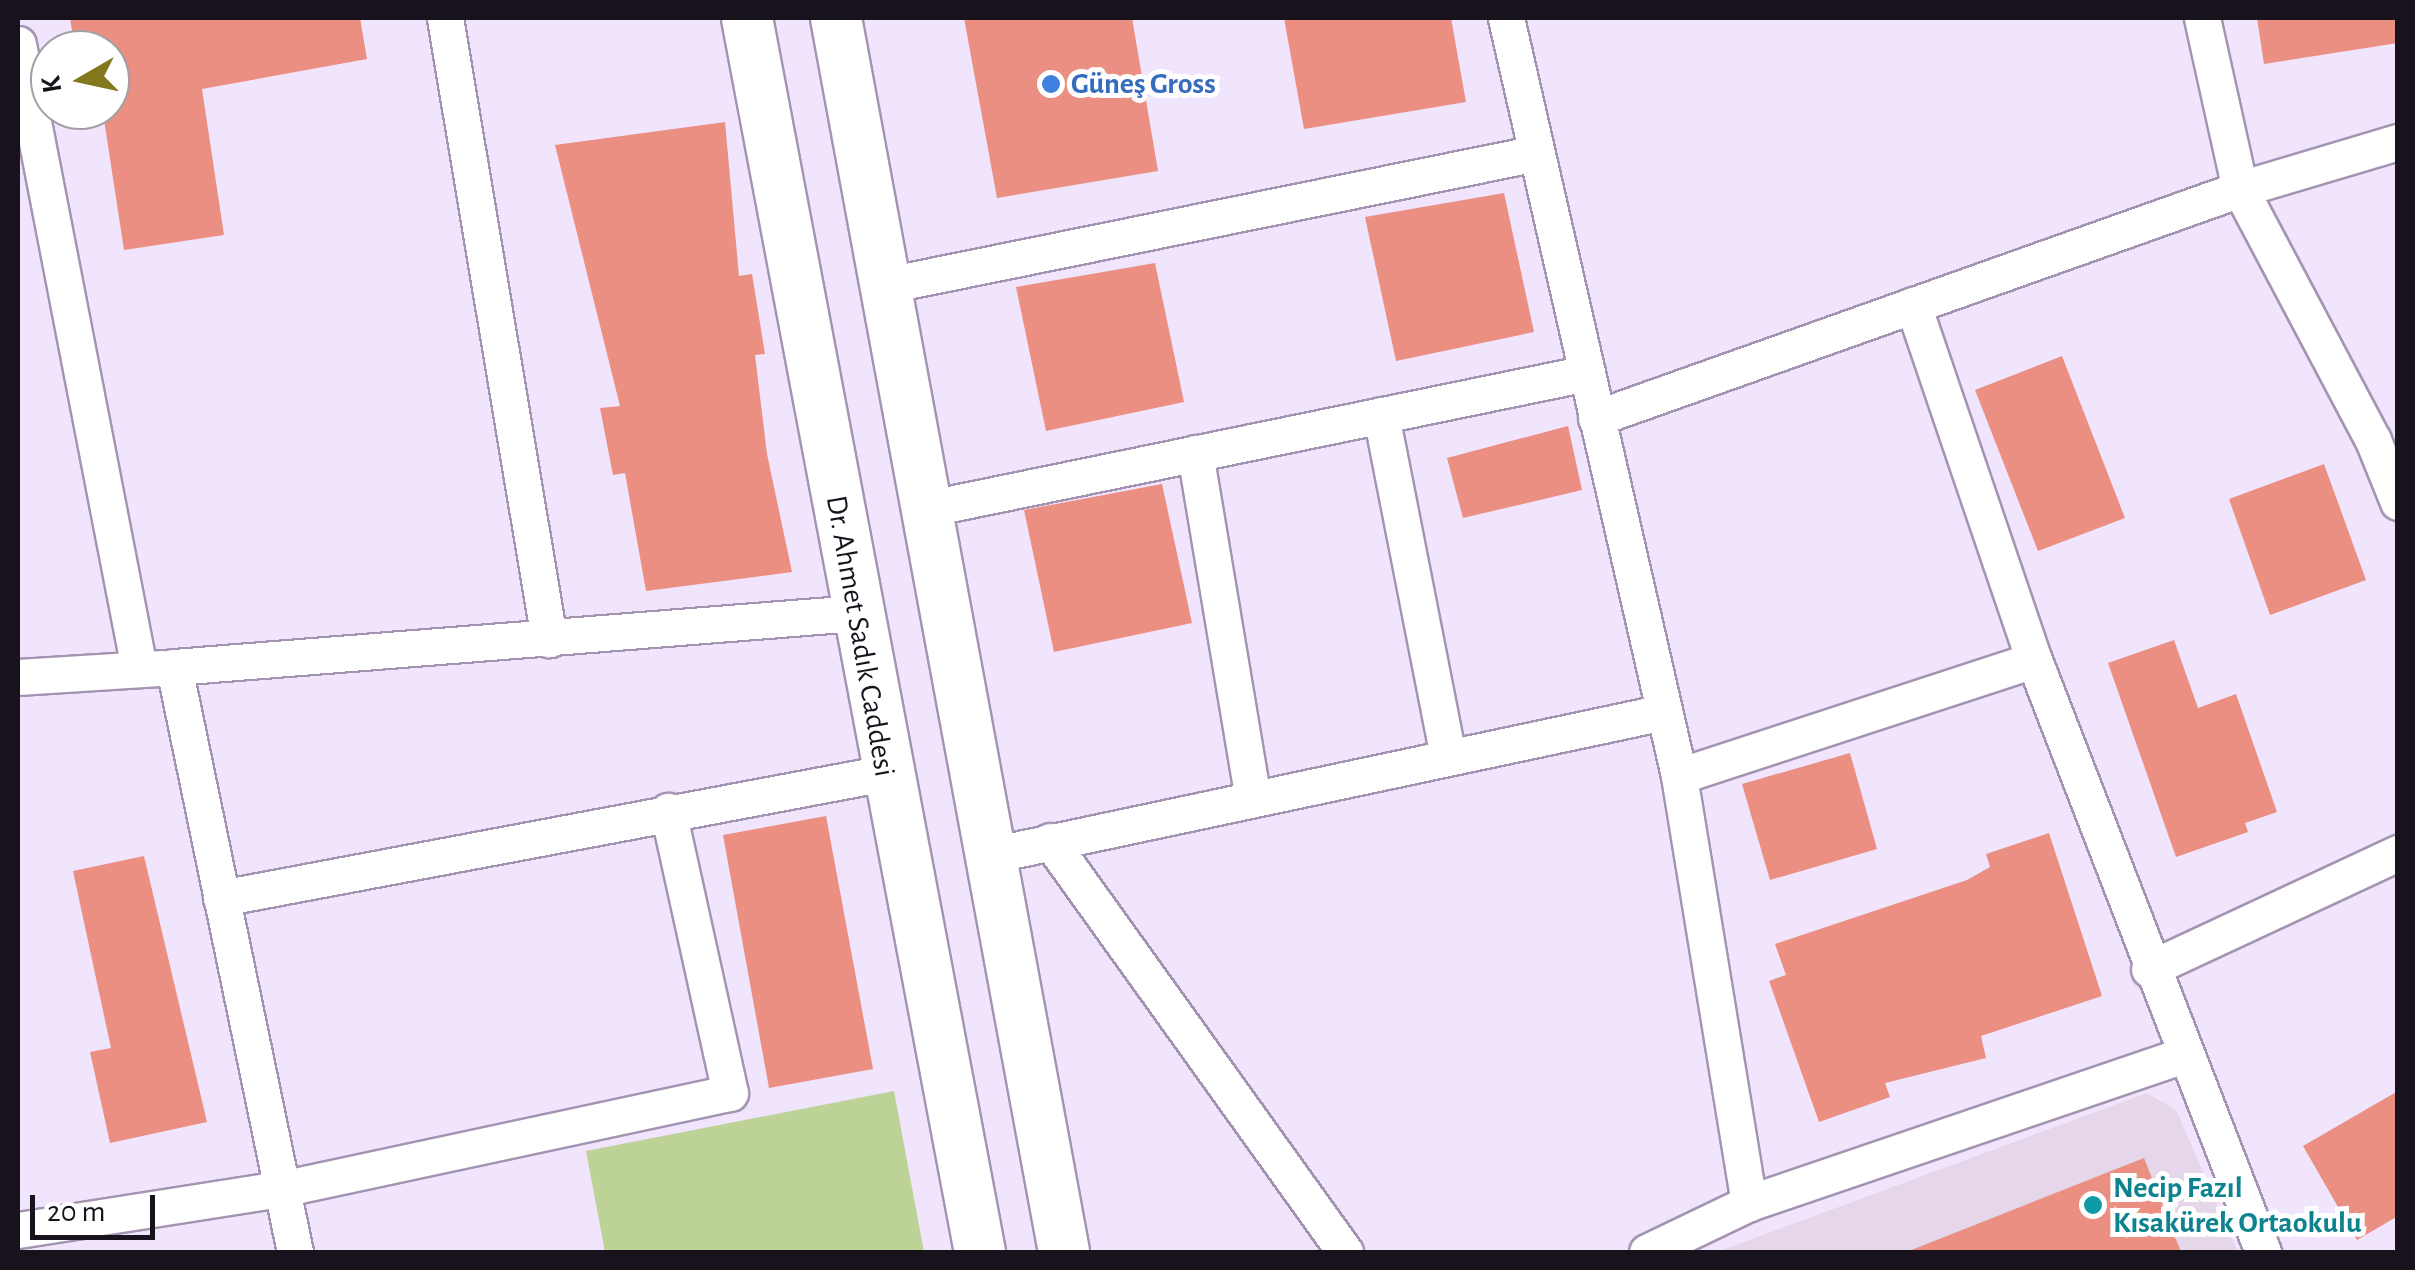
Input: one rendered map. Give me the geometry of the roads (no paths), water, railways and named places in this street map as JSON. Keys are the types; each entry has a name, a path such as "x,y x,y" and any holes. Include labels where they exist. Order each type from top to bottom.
{"street":[{"path":"445,18 548,639"},
{"name":"Dr. Ahmet Sadık Caddesi","path":"748,18 885,773 980,1252"},
{"path":"836,18 996,854 1064,1252"},
{"path":"1506,18 1678,776 1749,1204"},
{"path":"2202,18 2240,189 2373,440 2398,502"},
{"path":"18,44 139,668"},
{"path":"1596,418 2240,189 2398,142"},
{"path":"886,285 1537,152"},
{"path":"1913,305 2034,660 2181,1056 2262,1252"},
{"path":"930,508 1586,373"},
{"path":"1381,416 1448,757"},
{"path":"1194,453 1253,798"},
{"path":"18,677 856,613"},
{"path":"1678,776 2034,660"},
{"path":"174,667 295,1252"},
{"path":"996,854 1664,712"},
{"path":"221,898 668,810 885,773"},
{"path":"18,1230 281,1189 730,1092 668,810"},
{"path":"1050,841 1346,1252"},
{"path":"2149,969 2398,854"},
{"path":"1647,1252 1749,1204 2181,1056"}],"place":[{"name":"Güneş Gross","path":"1051,84"},
{"name":"Necip Fazıl Kısakürek Ortaokulu","path":"2093,1205"}]}
